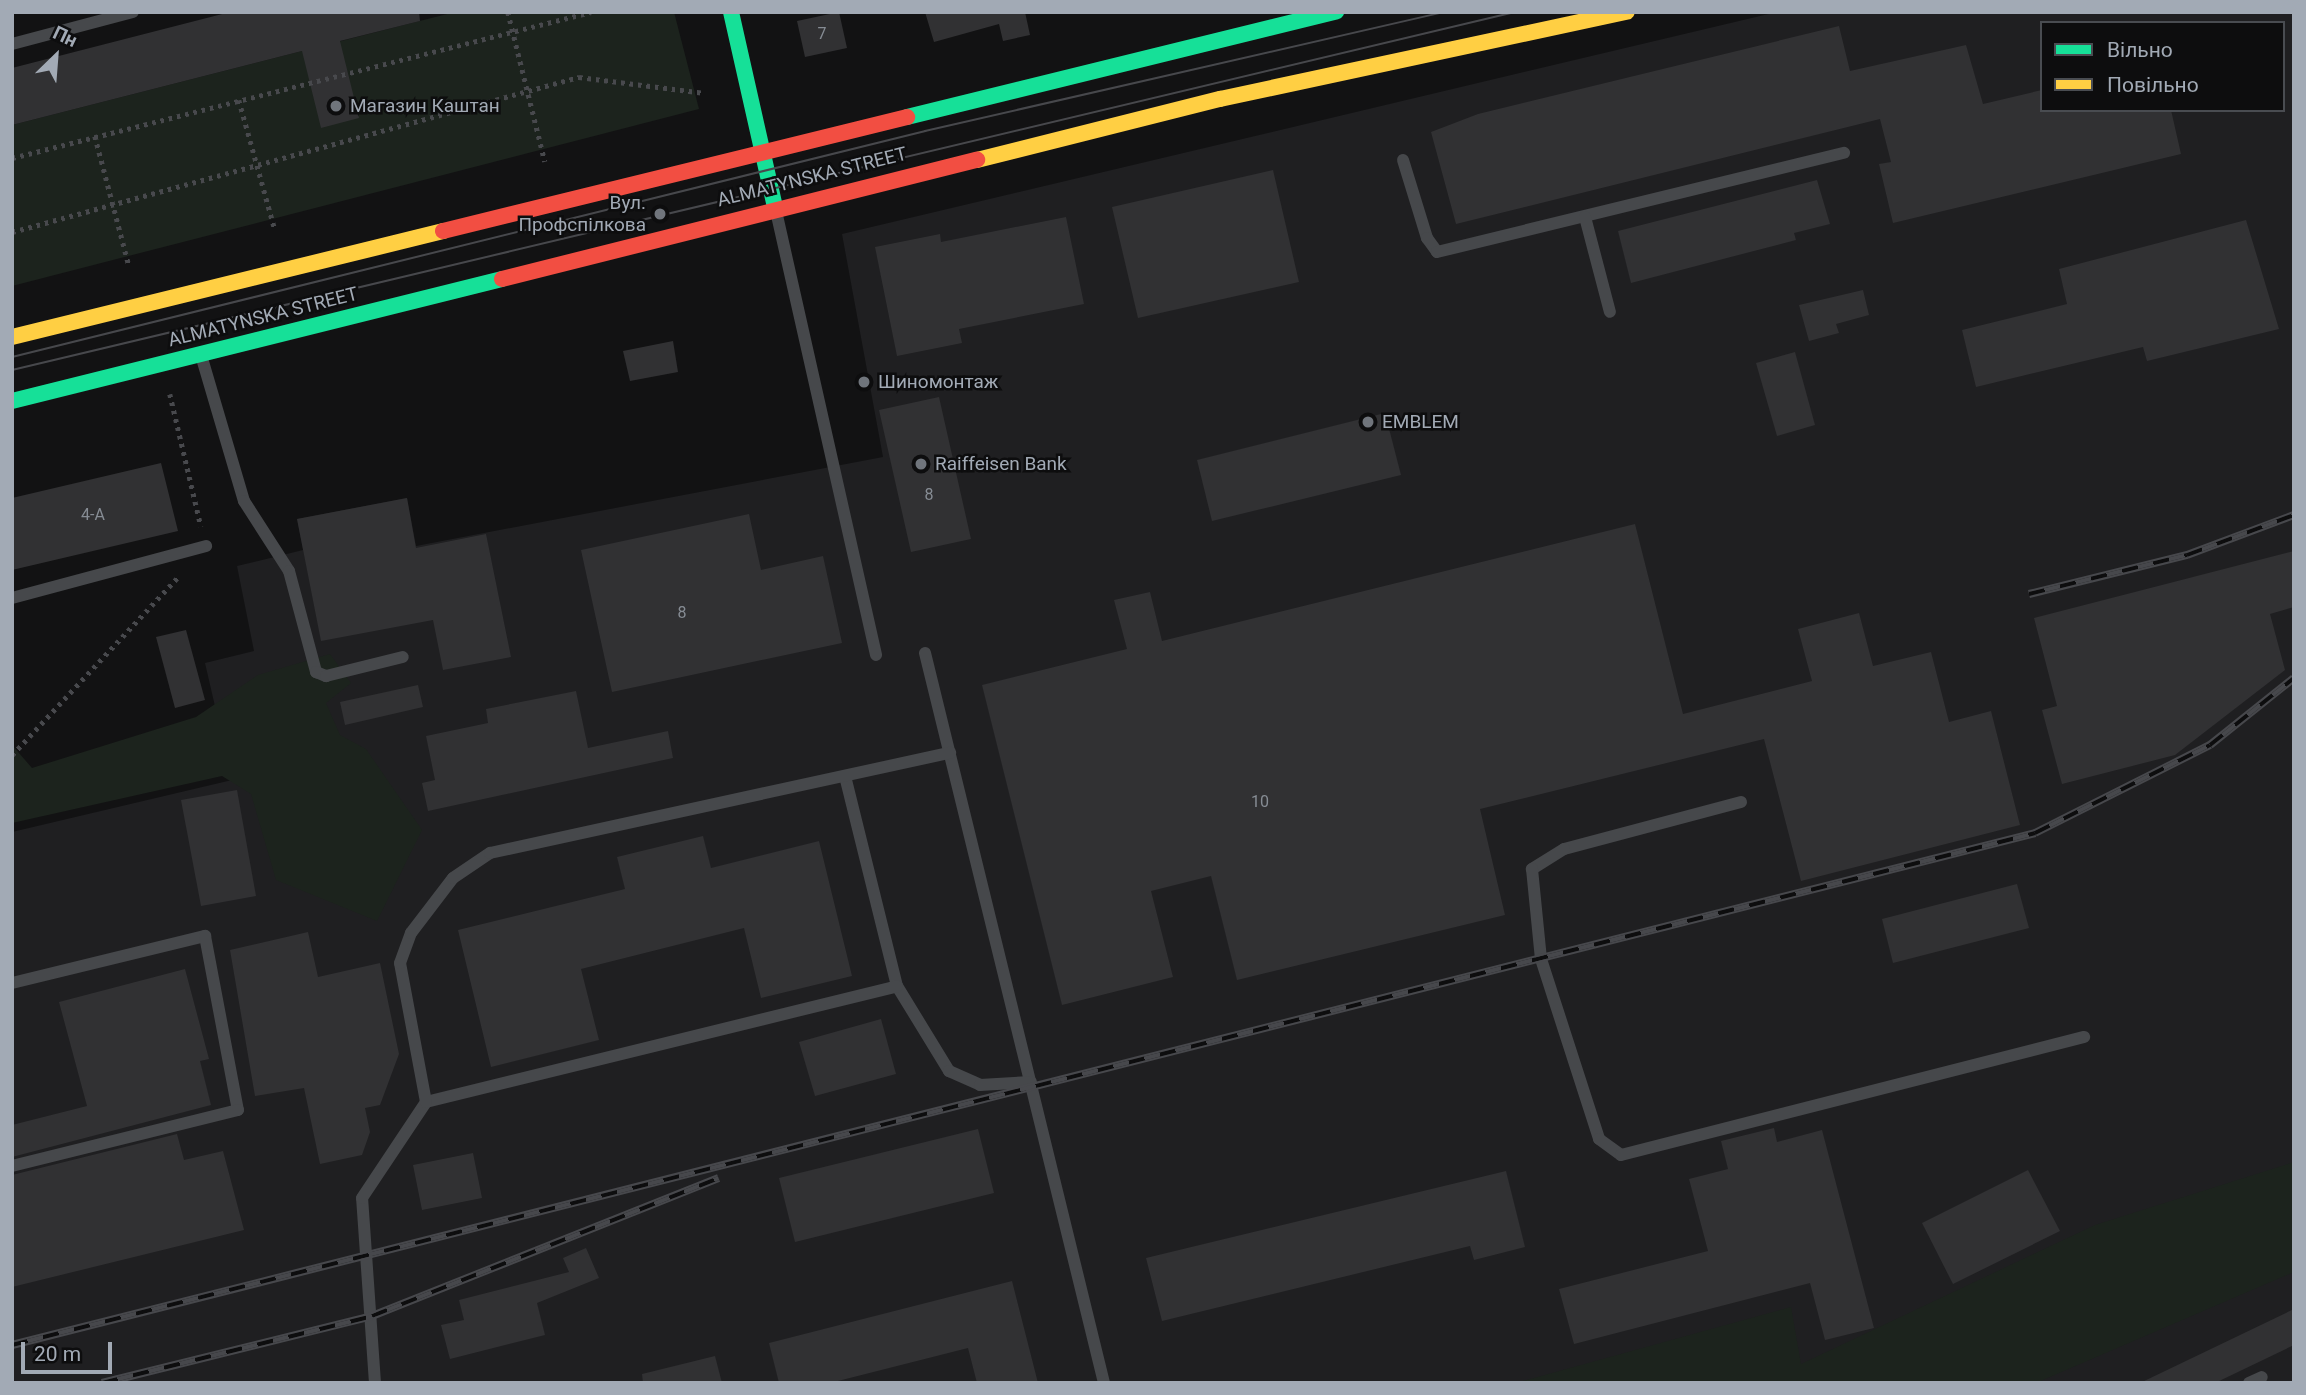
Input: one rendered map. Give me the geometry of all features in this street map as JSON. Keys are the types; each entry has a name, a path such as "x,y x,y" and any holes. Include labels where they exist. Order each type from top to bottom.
{"street":[{"path":"731,12 775,207"},
{"name":"ALMATYNSKA STREET","path":"12,337 1336,12"},
{"name":"ALMATYNSKA STREET","path":"12,401 775,207 1220,99 1627,12"}],"lane":[{"path":"12,44 133,12"},
{"path":"1403,160 1427,238 1437,252 1844,153"},
{"path":"775,207 876,655"},
{"path":"1585,217 1610,312"},
{"path":"201,355 244,500 289,571 316,672 326,676 403,657"},
{"path":"12,598 206,546"},
{"path":"925,653 1104,1383"},
{"path":"426,1101 400,962 411,933 464,867 490,853 950,753"},
{"path":"845,776 897,986 948,1071 980,1085 1031,1082"},
{"path":"1741,802 1564,849 1532,869 1541,959 1599,1139 1621,1155 2084,1037"},
{"path":"12,983 205,936 238,1110 12,1166"},
{"path":"375,1383 362,1198 426,1101 897,986"}],"path":[{"path":"508,12 545,162"},
{"path":"12,158 591,12"},
{"path":"12,232 527,90 597,76 705,93"},
{"path":"239,100 275,230"},
{"path":"95,136 129,267"},
{"path":"12,755 206,546 170,394"}],"shaded area":[{"path":"455,12 674,12 699,109 12,286 12,125"},
{"path":"1777,12 2294,12 2294,1383 12,1383 12,832 232,780 205,663 254,651 237,566 303,550 297,519 407,498 416,546 883,457 842,234"},
{"path":"330,654 351,683 326,703 340,735 366,749 422,830 377,921 276,880 251,794 222,776 12,823 12,745 32,768 196,717 258,675"},
{"path":"2294,1162 2294,1272 2036,1383 1516,1383 1791,1307 1801,1364 2095,1225"}],"building":[{"path":"230,12 419,12 420,21 340,41 359,118 321,128 302,51 12,125 12,68"},
{"path":"839,12 847,48 805,57 797,21"},
{"path":"925,12 1025,12 1030,35 1003,41 999,24 934,42"},
{"path":"1839,26 1850,71 1966,45 1983,104 2040,90 2040,112 2171,112 2181,154 1893,223 1879,164 1891,162 1880,119 1456,224 1431,132 1478,114"},
{"path":"1273,170 1299,282 1138,318 1112,207"},
{"path":"1817,180 1830,224 1794,233 1796,240 1631,283 1618,231"},
{"path":"1066,217 1084,304 959,329 962,343 897,356 875,247 940,234 941,242"},
{"path":"2246,220 2279,329 2147,361 2143,347 1976,387 1962,330 2067,304 2059,269"},
{"path":"1863,290 1869,315 1836,324 1839,333 1809,341 1799,305"},
{"path":"673,341 678,372 630,381 623,351"},
{"path":"1795,352 1815,425 1777,436 1756,363"},
{"path":"939,397 971,539 911,552 879,410"},
{"path":"1385,413 1401,475 1212,521 1197,460"},
{"path":"161,463 178,531 12,570 12,498"},
{"path":"407,498 416,548 486,534 511,657 443,670 433,620 321,641 297,519"},
{"path":"749,514 761,570 823,556 842,643 612,692 581,550"},
{"path":"1635,524 1683,714 1812,681 1798,629 1859,613 1873,666 1931,652 1949,722 1991,711 2020,825 1801,881 1764,739 1480,809 1505,915 1237,980 1211,876 1151,891 1173,977 1062,1005 982,685 1127,649 1114,600 1150,592 1162,641"},
{"path":"2294,551 2294,607 2270,614 2285,670 2175,755 2062,784 2042,710 2057,706 2034,618"},
{"path":"186,630 205,700 175,708 156,637"},
{"path":"418,685 423,707 345,725 340,702"},
{"path":"576,691 588,748 668,731 673,758 428,811 422,783 435,780 426,736 488,723 486,709"},
{"path":"237,790 256,896 201,906 181,800"},
{"path":"703,836 711,868 819,841 852,976 761,998 744,928 581,969 599,1040 491,1067 458,930 625,889 617,857"},
{"path":"2017,884 2029,928 1893,963 1882,919"},
{"path":"308,932 318,977 380,963 399,1054 380,1105 365,1108 370,1132 362,1155 320,1164 304,1088 255,1096 230,950"},
{"path":"185,969 209,1059 200,1061 211,1105 12,1157 12,1125 87,1106 59,1002"},
{"path":"881,1019 896,1074 815,1096 799,1042"},
{"path":"1774,1128 1777,1142 1822,1130 1874,1328 1825,1340 1810,1283 1574,1344 1559,1289 1708,1251 1689,1179 1728,1169 1721,1141"},
{"path":"978,1129 994,1193 795,1242 779,1178"},
{"path":"177,1134 184,1160 223,1151 244,1230 12,1287 12,1175"},
{"path":"473,1153 482,1198 422,1210 413,1165"},
{"path":"2028,1170 2060,1231 1953,1284 1922,1223"},
{"path":"1506,1171 1525,1247 1474,1260 1470,1246 1162,1321 1146,1258"},
{"path":"586,1248 599,1278 537,1303 545,1335 450,1359 441,1325 464,1320 459,1300 569,1272 563,1258"},
{"path":"1012,1281 1038,1383 977,1383 968,1348 830,1383 779,1383 769,1343"},
{"path":"2294,1309 2294,1345 2215,1383 2140,1383"},
{"path":"715,1356 722,1383 643,1383 642,1374"}],"tram line":[{"path":"12,357 925,131 1444,12"},
{"path":"12,370 1515,12"}],"railway":[{"path":"2029,594 2187,555 2294,515"},
{"path":"12,1345 2035,833 2210,745 2294,678"},
{"path":"102,1383 372,1316 719,1178"}],"traffic: fast":[{"path":"731,12 775,207"},
{"path":"907,117 1336,12"},
{"path":"12,401 502,279"}],"traffic: slow":[{"path":"977,160 1220,99 1627,12"},
{"path":"12,337 443,231"}],"traffic: jam":[{"path":"443,231 907,117"},
{"path":"502,279 977,160"}],"place":[{"name":"Магазин Каштан","path":"336,106"},
{"name":"Вул. Профспілкова","path":"660,214"},
{"name":"Шиномонтаж","path":"864,382"},
{"name":"EMBLEM","path":"1368,422"},
{"name":"Raiffeisen Bank","path":"921,464"}]}
